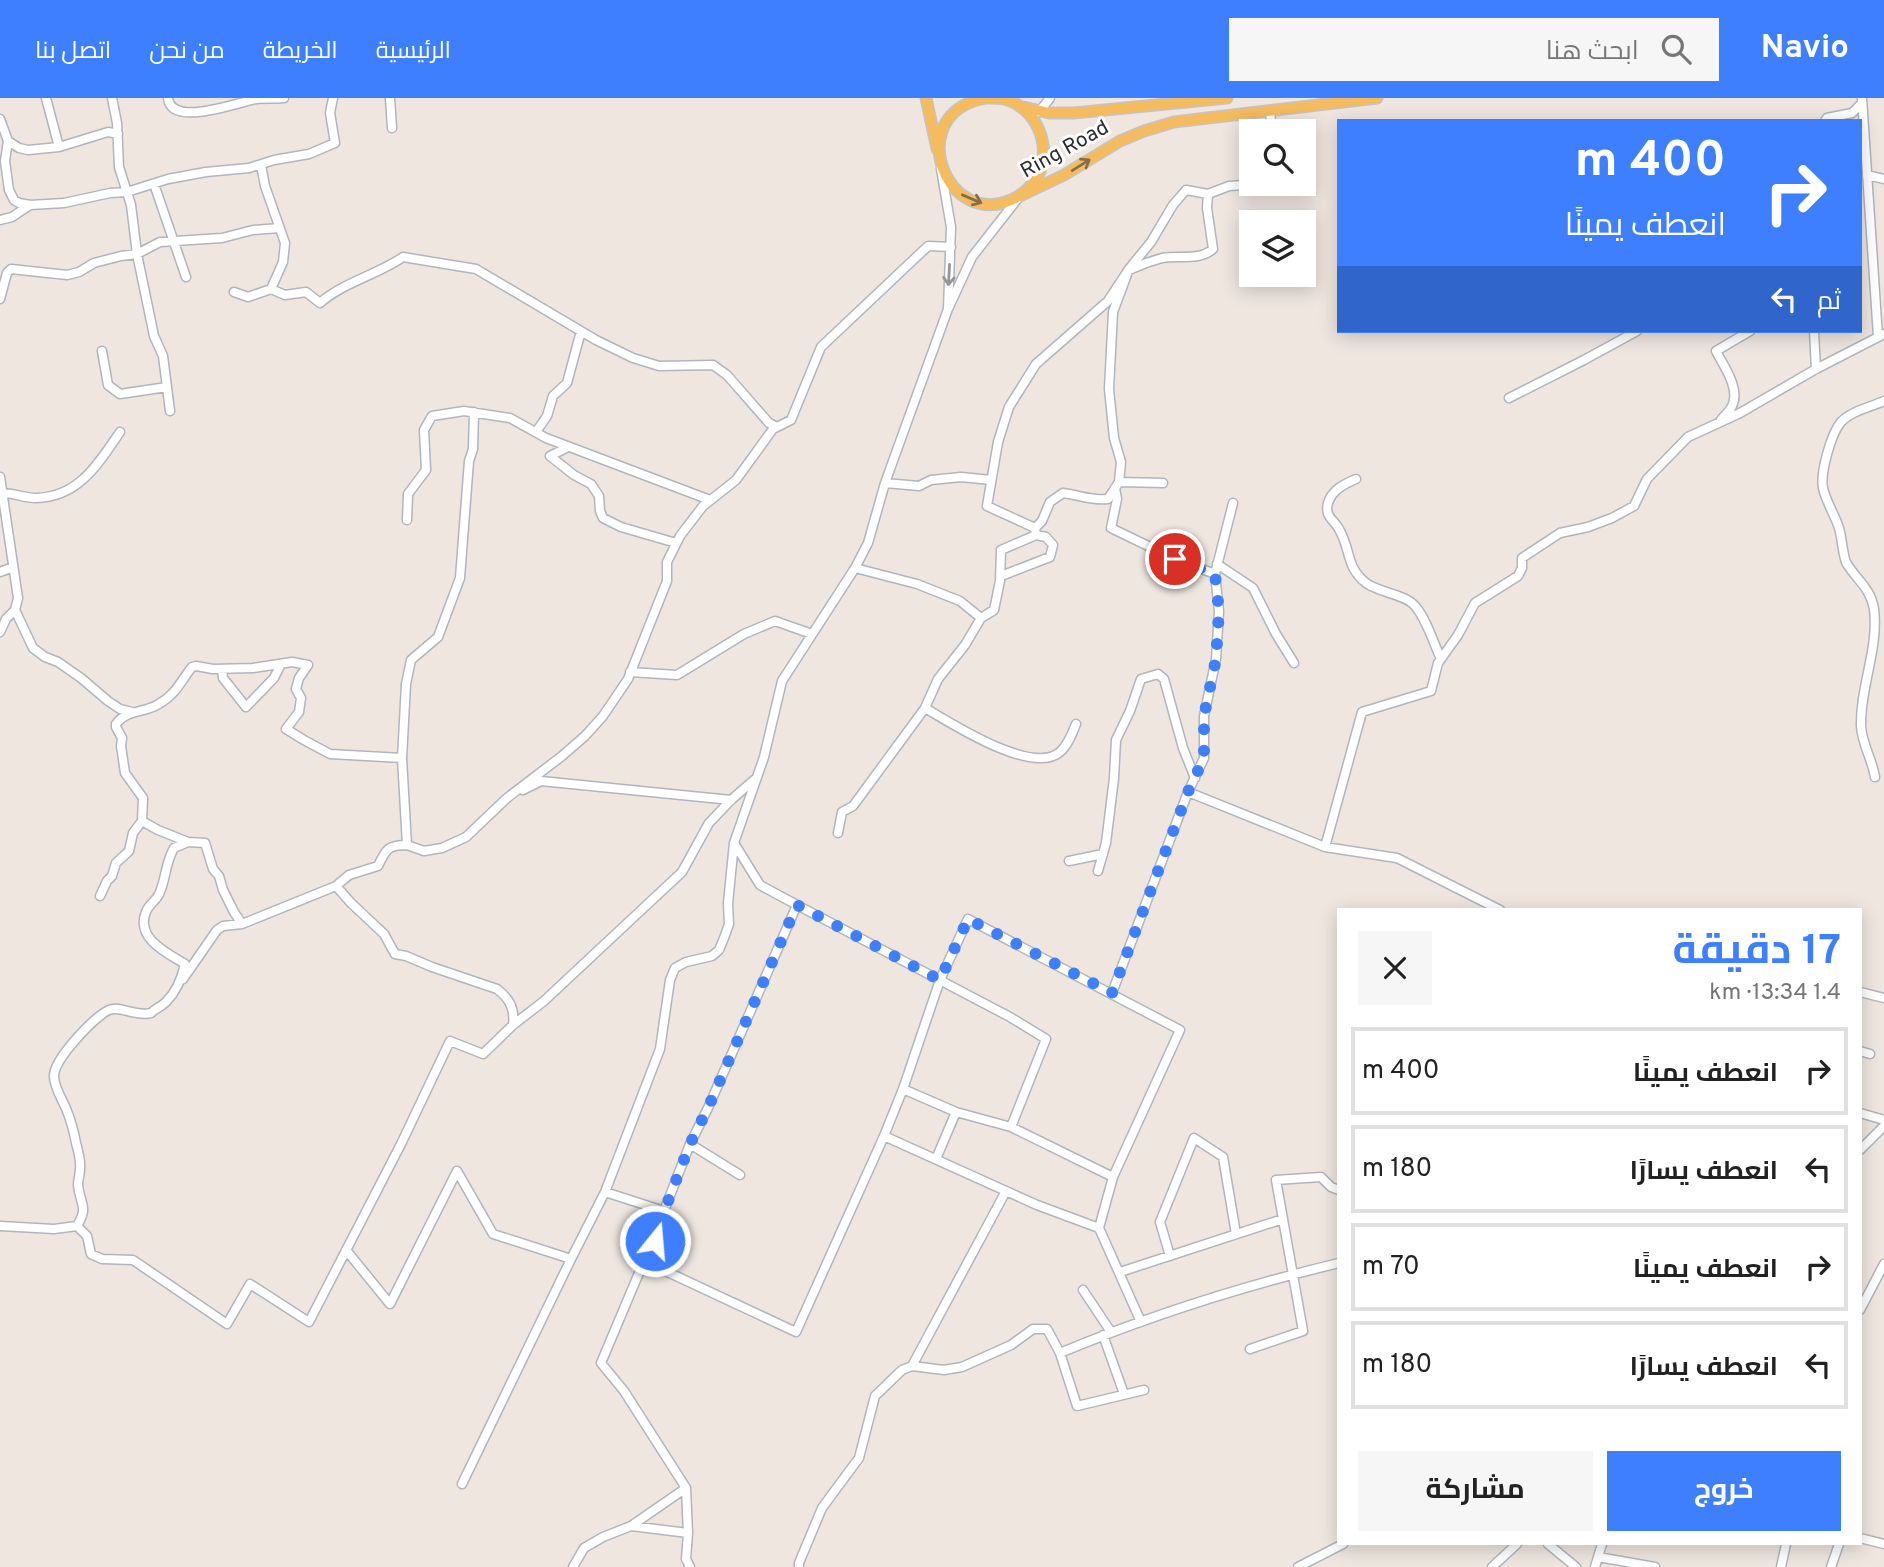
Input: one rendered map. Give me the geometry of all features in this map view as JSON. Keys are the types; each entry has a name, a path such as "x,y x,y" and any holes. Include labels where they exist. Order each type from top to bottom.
{"main road":[{"path":"926,98 944,176 955,190 969,200 986,204 1004,203 1020,196 1033,184 1041,169 1044,151 1041,134 1033,118 1008,98"},
{"path":"939,159 939,142 945,125 955,112 970,102 987,98 1004,99 1020,106"},
{"name":"Ring Road","path":"1020,106 1039,112 1073,113 1171,101 1227,98"},
{"name":"Ring Road","path":"1020,196 1064,175 1120,141 1174,122 1377,98"}],"street":[{"path":"46,98 59,147"},
{"path":"112,98 116,114 119,167 131,205 136,254 154,336 163,356 170,411"},
{"path":"168,98 173,108 182,112 201,112 256,99 284,98"},
{"path":"0,118 8,141 5,161 9,190 14,200 30,205 64,203 127,192 168,179 261,165 309,154 335,143 330,113 333,98"},
{"path":"390,98 393,128"},
{"path":"1039,112 1050,98"},
{"path":"1826,119 1852,113 1862,101"},
{"path":"1325,847 1362,712 1431,691 1438,663 1458,635 1475,603 1518,576 1522,568 1522,558 1560,533 1588,527 1634,506 1647,479 1688,437 1740,413 1816,369 1881,336 1862,101"},
{"path":"1270,110 1271,119"},
{"path":"8,141 19,148 29,150 59,147 108,132 118,134"},
{"path":"939,159 951,227 948,309"},
{"path":"261,165 265,186 285,243 280,270 271,289"},
{"path":"1867,175 1884,179"},
{"path":"154,184 186,277"},
{"path":"1000,576 1051,557 1053,545 1046,537 987,506 998,442 1009,407 1036,364 1108,301 1186,190 1208,194 1239,185"},
{"path":"1208,194 1213,248 1207,254 1159,259 1129,270 1113,312 1109,389 1114,438 1121,462 1111,528 1175,559 1215,574"},
{"path":"462,1484 605,1192 660,1049 670,980 676,968 686,961 712,956 719,950 724,938 729,924 728,903 734,843 764,757 782,681 855,568 868,543 885,483 948,309 972,257 1020,196"},
{"path":"0,220 12,217 30,205"},
{"path":"0,299 7,273 11,269 67,275 79,272 94,263 136,254 160,242 222,238 253,230 279,228"},
{"path":"78,1226 84,1210 78,1181 81,1168 76,1141 54,1077 57,1066 74,1041 108,1010 116,1008 138,1015 151,1013 165,1003 223,926 242,924 336,886 349,875 378,866 384,851 394,845 407,845 424,851 442,848 466,837 507,797 585,736 603,716 630,672 667,581 667,562 680,536 703,506 736,480 773,429 791,420 821,347 928,246 951,247"},
{"path":"234,292 248,297 271,289 285,295 306,292 320,303 337,289 394,264 403,257 476,269 581,331 633,358 659,366 713,365 727,375 769,424 777,427"},
{"path":"536,432 547,416 553,396 567,383 581,331"},
{"path":"1508,398 1633,333"},
{"path":"1719,422 1733,406 1734,396 1733,386 1716,351 1747,333"},
{"path":"1814,333 1816,369"},
{"path":"102,351 108,385 120,394 167,387"},
{"path":"1875,777 1862,737 1861,724 1873,642 1873,606 1860,578 1845,562 1841,533 1823,488 1827,456 1841,422 1884,401"},
{"path":"407,520 408,494 426,470 424,430 432,416 464,411 510,418 568,447 710,500"},
{"path":"407,845 401,758 406,684 411,660 438,637 460,578 469,461 473,449 474,412"},
{"path":"2,493 35,498 69,490 91,473 120,432"},
{"path":"568,447 550,456 574,475 591,484 599,496 603,518 621,527 676,543"},
{"path":"0,477 18,598 15,610 6,619 0,632"},
{"path":"885,483 919,486 931,480 961,477 991,480"},
{"path":"1356,479 1338,488 1331,498 1327,512 1340,531 1354,572 1376,589 1413,603 1441,659"},
{"path":"1117,485 1163,483"},
{"path":"838,833 842,812 853,806 925,708 938,679 965,645 981,618 994,610 1001,550 1035,531 1042,522 1049,502 1063,493 1097,500 1108,499 1117,485"},
{"path":"1112,993 1188,792 1204,758 1204,716 1216,659 1219,611 1215,574 1233,503"},
{"path":"1217,564 1253,588 1294,663"},
{"path":"0,572 13,567"},
{"path":"855,568 917,584 960,601 981,618"},
{"path":"15,610 33,648 81,678 107,701 120,709 134,712"},
{"path":"630,672 677,675 744,634 775,621 812,634"},
{"path":"100,896 116,863 129,851 134,833 142,821 143,798 125,773 122,738 116,724 120,718 157,705 175,692 192,667 266,667 292,662 308,665 299,678 296,690 301,698 299,712 286,729 330,754 401,758"},
{"path":"222,668 223,678 246,708 274,678 281,664"},
{"path":"1098,871 1114,778 1116,740 1141,679 1158,674 1164,679 1183,748 1195,778"},
{"path":"925,708 971,736 1027,758 1040,759 1058,754 1069,741 1076,724"},
{"path":"78,1226 87,1236 91,1254 102,1259 133,1259 227,1324 250,1284 309,1322 401,1144 450,1041 483,1054 682,872 709,823 756,778"},
{"path":"507,797 541,781 731,800"},
{"path":"1188,792 1325,847 1398,858 1496,908"},
{"path":"142,821 158,831 188,842 205,843 223,890 242,924"},
{"path":"181,981 185,964 157,947 149,937 145,918 146,911 158,896 170,855 174,848 188,842"},
{"path":"734,843 760,886 1010,1017 1046,1039 1011,1127"},
{"path":"1069,861 1103,854"},
{"path":"336,886 384,934 395,954 497,989 505,995 512,1005 513,1025"},
{"path":"690,1567 686,1559 686,1488 624,1391 601,1363 655,1241 690,1144 797,905"},
{"path":"644,1261 796,1332 884,1136 940,980 968,919 1180,1030 1113,1177 1099,1228 1141,1321"},
{"path":"1862,992 1884,998"},
{"path":"1862,1052 1870,1054"},
{"path":"903,1088 956,1112 1011,1127 1113,1177"},
{"path":"936,1159 956,1112"},
{"path":"1862,1114 1884,1120"},
{"path":"1862,1148 1884,1126"},
{"path":"884,1136 1037,1205 1099,1228"},
{"path":"1170,1256 1160,1222 1194,1138 1223,1157 1236,1234"},
{"path":"690,1144 740,1175"},
{"path":"346,1250 390,1304 457,1171 493,1234 571,1259"},
{"path":"1250,1349 1303,1331 1276,1180 1321,1177 1337,1189"},
{"path":"912,1366 1006,1191"},
{"path":"605,1192 664,1212"},
{"path":"1120,1272 1283,1219"},
{"path":"0,1227 54,1229 78,1226"},
{"path":"1060,1353 1107,1333 1202,1300 1337,1263"},
{"path":"1862,1306 1884,1264"},
{"path":"1083,1290 1107,1333 1124,1395"},
{"path":"799,1567 822,1508 859,1458 875,1396 902,1370 912,1366 944,1370 962,1367 1011,1345 1033,1329 1047,1329 1060,1353 1077,1406 1144,1390"},
{"path":"573,1567 584,1548 631,1526 686,1488"},
{"path":"631,1526 688,1533"},
{"path":"1862,1538 1884,1544"},
{"path":"1298,1567 1341,1545"},
{"path":"1492,1567 1516,1545"},
{"path":"1549,1545 1576,1567"},
{"path":"1595,1567 1602,1545"},
{"path":"1781,1567 1786,1545"},
{"path":"1831,1567 1839,1545"},
{"path":"1598,1557 1655,1567"}],"route":[{"path":"655,1241 690,1144 797,905 940,980 968,919 1112,993 1188,792 1204,758 1204,716 1216,659 1219,611 1215,574 1175,559"}]}
